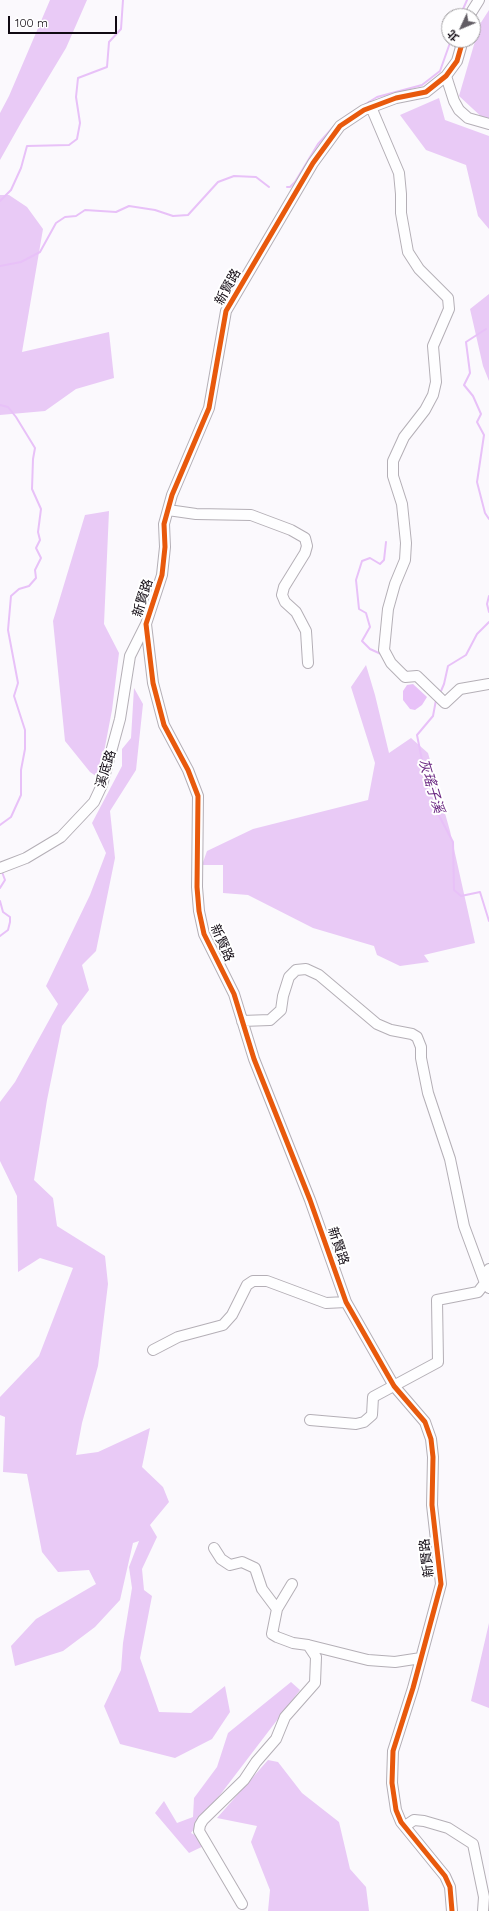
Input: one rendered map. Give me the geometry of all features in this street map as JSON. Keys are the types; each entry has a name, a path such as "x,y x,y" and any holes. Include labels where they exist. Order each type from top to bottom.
{"street":[{"name":"新賢路","path":"452,1911 450,1887 445,1876 398,1815 394,1798 392,1768 393,1751 421,1658 441,1584 432,1505 433,1457 431,1439 425,1422 394,1386 346,1302 310,1200 281,1132 254,1059 234,994 204,934 199,911 197,887 198,796 188,770 164,725 153,683 146,624 162,575 165,547 164,524 172,495 209,408 222,326 226,311 314,164 340,126 371,107 396,98 426,92 446,76 457,61 461,48"},
{"path":"446,76 454,101 459,110 468,118 489,124"},
{"path":"371,107 399,173 401,213 408,252 419,269 448,298 449,309 433,346 436,382 434,395 425,410 404,437 393,461 393,476 402,504 406,543 406,560 395,584 388,608 384,650 391,663 405,677 417,676 445,703 460,689 489,684"},
{"path":"168,510 196,514 251,515 292,530 305,538 308,546 284,587 282,595 285,602 296,612 306,631 308,663"},
{"name":"溪底路","path":"2,867 26,858 61,838 94,802 102,786 120,719 130,656 146,624"},
{"path":"242,1022 270,1020 281,1010 283,996 289,977 296,970 306,969 319,975 377,1024 391,1030 412,1034 418,1037 428,1093 450,1159 464,1226 487,1286"},
{"path":"310,1420 356,1424 364,1422 372,1415 373,1397 438,1362 437,1300 478,1292 487,1286 489,1269"},
{"path":"153,1350 178,1337 223,1325 232,1315 247,1285 253,1281 267,1281 326,1303 346,1302"},
{"path":"214,1548 221,1559 230,1565 242,1562 255,1568 262,1589 277,1609"},
{"path":"292,1584 277,1609 272,1634 293,1643 308,1645 368,1660 395,1662 421,1658"},
{"path":"242,1904 199,1831 200,1826 203,1820 244,1780 256,1762 276,1739 285,1717 315,1683 316,1656 308,1645"},
{"path":"405,1826 414,1820 424,1821 448,1828 473,1844 484,1897 483,1911"}],"shaded area":[{"path":"50,0 87,0 66,48 0,160 0,113 9,96"},
{"path":"489,10 489,119 486,121 459,96 473,48 481,48 481,22"},
{"path":"439,98 445,120 489,136 489,229 478,216 466,165 426,150 400,115"},
{"path":"0,195 9,195 27,207 43,229 22,352 109,332 114,378 76,389 45,411 0,415"},
{"path":"489,294 489,381 483,366 470,309"},
{"path":"109,511 104,624 119,653 112,710 99,778 90,772 65,741 53,621 85,515"},
{"path":"366,665 389,753 411,738 428,753 450,831 475,943 424,955 429,962 400,966 377,955 374,946 313,928 248,895 223,893 223,865 202,865 207,851 253,829 368,800 375,763 351,687"},
{"path":"413,684 427,697 422,705 415,710 410,709 403,700 403,691 407,685"},
{"path":"134,688 143,704 136,770 110,811 115,858 96,951 82,965 89,990 62,1026 47,1100 34,1180 53,1198 57,1226 105,1256 108,1284 98,1366 82,1423 76,1455 98,1452 150,1428 142,1467 163,1487 169,1502 150,1525 157,1537 142,1569 144,1590 152,1596 140,1658 159,1712 191,1713 225,1686 230,1712 212,1739 175,1758 120,1744 104,1706 121,1670 123,1643 132,1588 129,1567 139,1541 133,1543 120,1600 95,1627 63,1651 15,1666 11,1646 36,1619 96,1584 89,1570 58,1572 42,1552 27,1474 3,1472 5,1417 0,1415 0,1397 39,1356 73,1268 40,1258 18,1272 17,1196 0,1161 0,1102 15,1082 58,1004 46,986 90,895 106,853 92,823 122,766 122,749 131,738"},
{"path":"489,1623 489,1708 471,1701"},
{"path":"291,1682 300,1690 191,1833 210,1843 189,1853 155,1813 164,1801 177,1823 193,1817 194,1798 217,1767 228,1733"},
{"path":"268,1760 278,1762 302,1793 339,1822 350,1869 366,1887 369,1911 268,1911 270,1890 251,1842 257,1826 217,1818"}],"waterway":[{"path":"0,201 11,190 21,168 27,146 69,145 77,139 80,123 76,97 78,78 107,67 109,42 121,29 123,0"},
{"path":"464,8 467,0"},
{"path":"346,116 377,97 422,85 440,71 448,48"},
{"path":"287,187 290,187 295,182 318,144 336,124"},
{"path":"0,266 21,262 40,252 56,223 65,217 76,216 85,210 116,212 129,206 155,210 173,216 188,215 218,182 234,176 256,177 269,187"},
{"name":"灰瑤子溪","path":"486,329 466,342 470,373 464,385 473,396 481,414 477,422 484,435 477,482 485,513 489,519"},
{"path":"0,405 8,407 35,448 32,489 41,509 38,532 40,540 36,548 41,558 35,570 36,578 29,586 19,589 11,596 8,630 18,683 14,696 25,730 25,749 21,770 21,795 11,817 0,825"},
{"path":"381,654 370,649 362,641 370,627 366,613 359,609 356,580 362,561 370,558 380,564 384,560 386,542"},
{"name":"灰瑤子溪","path":"489,596 487,604 489,612"},
{"name":"灰瑤子溪","path":"441,691 448,666 466,655 477,634 489,622"},
{"name":"灰瑤子溪","path":"436,700 433,716 417,735 422,760 432,779 436,810 453,842 454,890 461,896 480,892 489,921"},
{"path":"0,888 5,880 2,872"},
{"path":"0,901 3,912 10,917 8,930 0,936"}],"cycle path":[{"path":"452,1911 450,1887 445,1876 401,1822 396,1810 392,1783 393,1751 413,1688 441,1584 432,1505 433,1457 431,1439 425,1422 394,1386 346,1302 310,1200 254,1059 234,994 204,934 199,911 197,887 198,796 188,770 164,725 153,683 146,624 162,575 165,547 164,524 172,495 209,408 226,311 313,163 340,126 364,110 396,98 426,92 446,76 457,61 461,48"}]}
